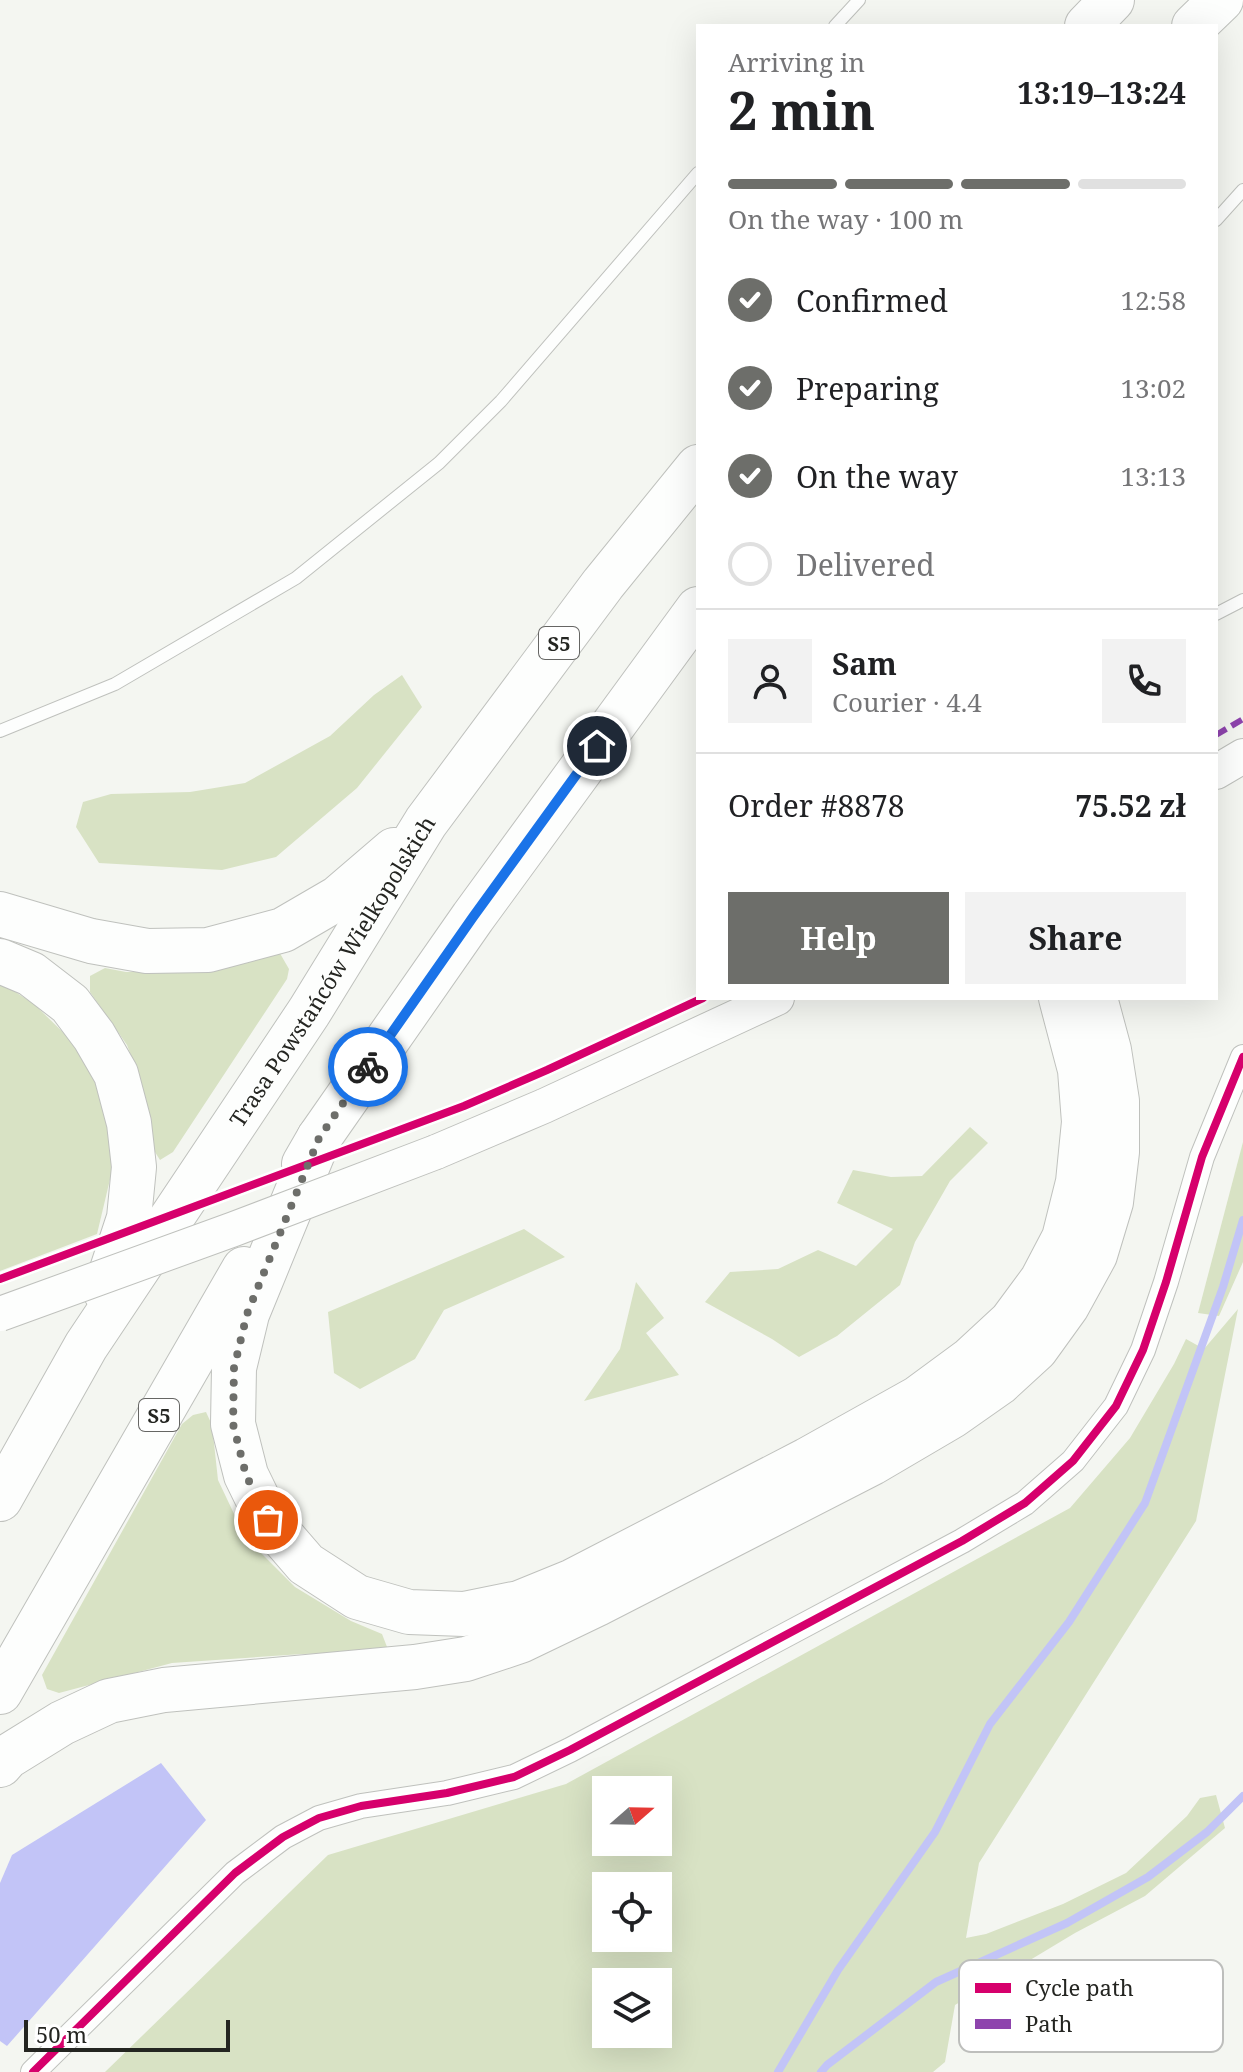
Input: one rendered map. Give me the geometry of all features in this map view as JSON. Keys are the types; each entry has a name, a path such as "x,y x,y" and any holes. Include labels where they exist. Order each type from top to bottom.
{"highway":[{"path":"1089,24 1112,0"},
{"path":"1196,24 1221,0"},
{"name":"Trasa Powstańców Wielkopolskich","path":"0,1499 86,1346 309,1012 426,822 603,584 696,469"},
{"name":"S5","path":"0,1692 319,1138 473,917 696,612"},
{"path":"0,914 91,941 147,951 208,950 283,930 338,898 426,822"},
{"path":"0,961 31,974 70,1004 94,1036 116,1074 129,1123 134,1167 129,1218 86,1346"},
{"path":"319,1138 247,1314 234,1368 233,1424 246,1475 268,1520 306,1564 357,1597 409,1612 464,1614 519,1603 573,1581 807,1460 918,1398 971,1359 1011,1322 1042,1280 1064,1238 1078,1182 1084,1122 1080,1070 1062,1000"},
{"path":"0,1765 7,1757 62,1723 109,1701 164,1690 441,1663 466,1659 520,1641 872,1463 976,1400 1036,1349 1067,1306 1095,1255 1111,1202 1117,1152 1117,1101 1109,1050 1096,1000"}],"main road":[{"path":"1218,771 1243,756"},
{"path":"0,1314 436,1152 559,1100 773,1000"}],"street":[{"path":"33,2072 235,1873 283,1837 319,1818 361,1806 447,1793 514,1777 962,1541 1025,1503 1073,1461 1116,1406 1143,1350 1202,1157 1243,1057"}],"lane":[{"path":"837,24 859,0"},
{"path":"0,731 115,684 296,578 439,463 501,401 696,175"},
{"path":"1218,218 1243,190"},
{"path":"1218,613 1243,600"}],"green space":[{"path":"402,675 422,707 357,788 276,857 222,870 99,863 76,827 83,802 111,794 190,792 245,783 330,736 374,695"},
{"path":"278,950 289,969 287,979 173,1152 160,1160 155,1152 143,1088 127,1045 90,992 90,976 105,968 126,972 213,971"},
{"path":"0,982 34,1004 76,1045 98,1087 111,1135 112,1171 97,1234 0,1271"},
{"path":"970,1127 988,1143 950,1181 915,1242 900,1285 837,1336 799,1357 705,1302 730,1272 778,1269 818,1250 856,1266 893,1229 837,1203 853,1170 891,1177 922,1176"},
{"path":"1243,1142 1243,1262 1219,1316 1198,1313"},
{"path":"524,1229 565,1257 444,1310 415,1359 360,1389 334,1373 328,1312"},
{"path":"636,1282 664,1318 646,1333 679,1375 584,1401 620,1349"},
{"path":"1238,1309 1196,1521 979,1863 966,1938 986,1934 1063,1904 1126,1873 1187,1816 1200,1798 1216,1795 1225,1828 1145,1896 1030,1960 959,1960 959,2003 955,2005 945,2062 933,2072 105,2072 328,1855 566,1784 1070,1508 1130,1438 1186,1339 1204,1349"},
{"path":"206,1412 212,1425 218,1480 245,1537 295,1587 351,1621 382,1634 389,1652 302,1654 172,1663 59,1693 47,1689 42,1675 182,1424 193,1415"}],"water":[{"path":"161,1763 206,1820 7,2046 0,2041 0,1883 12,1855"}],"waterway":[{"path":"778,2072 838,1970 935,1832 990,1724 1069,1622 1145,1503 1223,1287 1243,1220"},
{"path":"985,1960 1067,1923 1148,1877 1207,1832 1243,1796"},
{"path":"821,2072 936,1982 959,1972"}],"marked path":[{"path":"1218,734 1243,719"}],"cycle path":[{"path":"0,1279 464,1106 699,1000"},
{"path":"33,2072 235,1873 283,1837 319,1818 361,1806 447,1793 514,1777 962,1541 1025,1503 1073,1461 1116,1406 1143,1350 1202,1157 1243,1057"}],"way so far":[{"path":"268,1520 246,1475 233,1424 234,1368 247,1314 319,1138 368,1067"}],"route":[{"path":"368,1067 597,746"}]}
